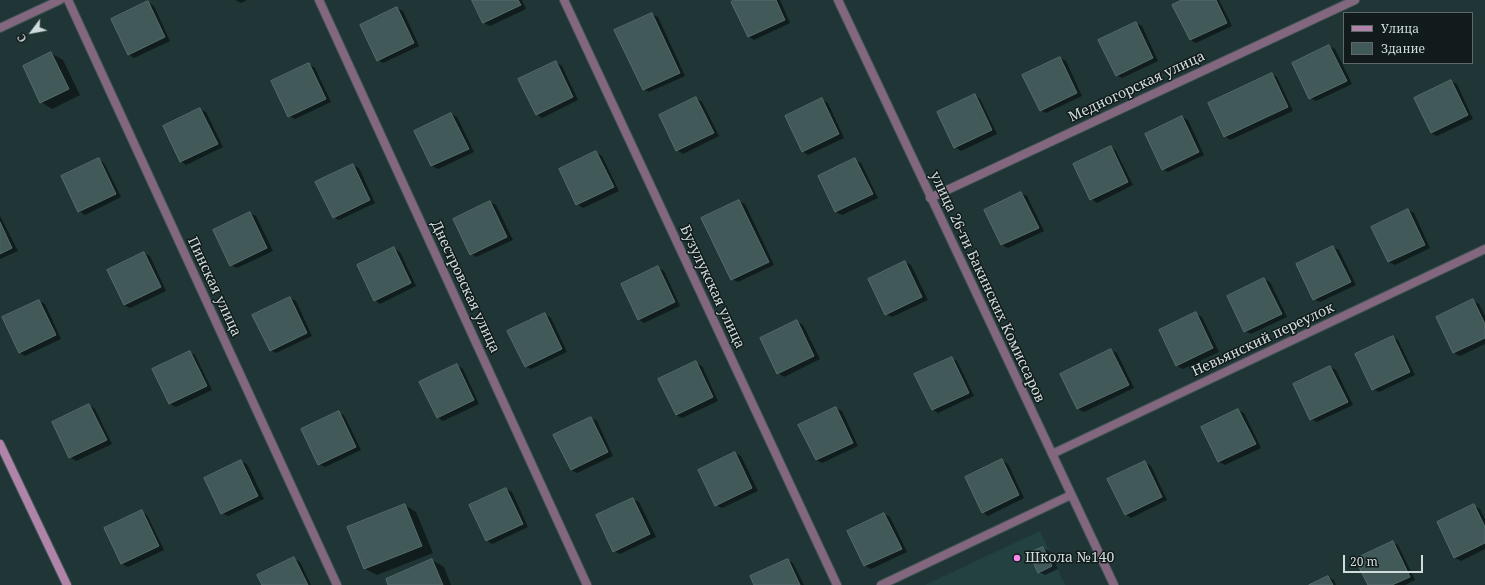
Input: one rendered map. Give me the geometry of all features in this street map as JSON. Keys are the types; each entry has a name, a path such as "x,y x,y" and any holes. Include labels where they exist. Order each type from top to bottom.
{"main road":[{"path":"0,444 67,585"}],"street":[{"path":"0,28 60,0"},
{"name":"Пинская улица","path":"68,0 337,585"},
{"name":"Днестровская улица","path":"319,0 587,585"},
{"name":"Бузулукская улица","path":"564,0 837,585"},
{"name":"улица 26-ти Бакинских Комиссаров","path":"838,0 930,198 1114,585"},
{"name":"Медногорская улица","path":"930,198 1355,0"},
{"name":"Невьянский переулок","path":"1052,454 1485,249"},
{"path":"881,585 1071,495"}],"shaded area":[{"name":"Школа №140","path":"1040,531 1065,585 925,585"}],"building":[{"path":"472,0 518,0 521,5 483,23"},
{"path":"734,0 776,0 785,20 748,37 731,2"},
{"path":"1182,0 1216,0 1227,23 1190,40 1172,5"},
{"path":"148,1 165,37 128,55 111,19"},
{"path":"397,7 414,43 377,61 360,25"},
{"path":"652,13 680,73 643,90 614,30"},
{"path":"1136,22 1153,58 1116,76 1098,40"},
{"path":"1329,45 1347,81 1309,99 1292,63"},
{"path":"51,52 69,89 40,103 23,66"},
{"path":"1060,57 1077,93 1040,111 1022,75"},
{"path":"556,61 573,97 536,115 518,79"},
{"path":"309,63 326,99 288,117 271,81"},
{"path":"1272,73 1288,107 1224,137 1208,103"},
{"path":"1451,80 1468,115 1431,133 1414,98"},
{"path":"975,94 992,130 954,148 937,112"},
{"path":"696,97 714,133 676,151 659,115"},
{"path":"822,98 839,134 802,152 785,116"},
{"path":"200,108 218,144 180,162 163,126"},
{"path":"451,113 469,149 431,166 414,131"},
{"path":"1182,116 1199,152 1162,170 1145,134"},
{"path":"1111,146 1128,182 1090,200 1073,164"},
{"path":"596,151 614,187 576,205 559,169"},
{"path":"99,158 116,194 78,212 61,176"},
{"path":"855,158 873,194 835,212 818,176"},
{"path":"353,164 370,200 333,218 315,182"},
{"path":"1021,192 1039,228 1001,245 984,210"},
{"path":"739,200 769,262 731,280 701,218"},
{"path":"490,201 507,237 470,255 453,219"},
{"path":"1408,209 1425,245 1388,262 1371,227"},
{"path":"250,212 267,248 230,266 213,230"},
{"path":"0,222 12,248 0,254"},
{"path":"1333,246 1351,282 1313,300 1296,264"},
{"path":"394,247 411,283 374,301 357,265"},
{"path":"144,252 161,287 124,305 107,270"},
{"path":"905,261 922,297 885,315 868,279"},
{"path":"658,266 675,302 638,320 621,284"},
{"path":"1264,278 1282,314 1244,332 1227,296"},
{"path":"290,297 307,333 270,351 252,315"},
{"path":"1473,299 1485,324 1485,338 1453,353 1436,317"},
{"path":"39,300 56,335 19,353 2,317"},
{"path":"1196,312 1213,348 1176,366 1159,330"},
{"path":"545,313 562,349 525,367 507,331"},
{"path":"797,320 814,356 777,374 760,338"},
{"path":"1393,336 1410,372 1372,390 1355,354"},
{"path":"1111,349 1129,385 1077,409 1060,374"},
{"path":"190,351 207,386 169,404 152,369"},
{"path":"952,357 969,393 932,410 914,374"},
{"path":"696,361 713,397 676,415 658,379"},
{"path":"457,364 474,400 437,418 419,382"},
{"path":"1330,366 1348,402 1310,420 1293,384"},
{"path":"89,404 107,440 69,458 52,422"},
{"path":"836,407 853,443 816,460 798,425"},
{"path":"1238,409 1256,444 1218,462 1201,427"},
{"path":"339,411 356,447 318,465 301,429"},
{"path":"591,417 608,452 571,470 553,435"},
{"path":"735,452 752,488 715,506 698,470"},
{"path":"1002,459 1019,495 982,513 965,477"},
{"path":"241,460 258,496 221,514 204,478"},
{"path":"1145,461 1162,497 1125,515 1107,479"},
{"path":"506,488 523,524 486,541 469,505"},
{"path":"633,498 650,534 613,552 596,515"},
{"path":"405,504 422,546 364,569 347,527"},
{"path":"1474,504 1485,527 1485,543 1454,558 1437,522"},
{"path":"142,510 159,546 121,564 104,528"},
{"path":"884,513 902,549 864,566 847,531"},
{"path":"1393,541 1410,577 1392,585 1368,585 1355,559"},
{"path":"1043,547 1052,566 1038,573 1029,553"},
{"path":"294,557 308,585 262,585 257,575"},
{"path":"432,559 443,585 388,585 386,579"},
{"path":"788,559 800,585 754,585 750,576"},
{"path":"1328,576 1333,585 1309,585"}],"place":[{"name":"Школа №140","path":"1017,558"}]}
